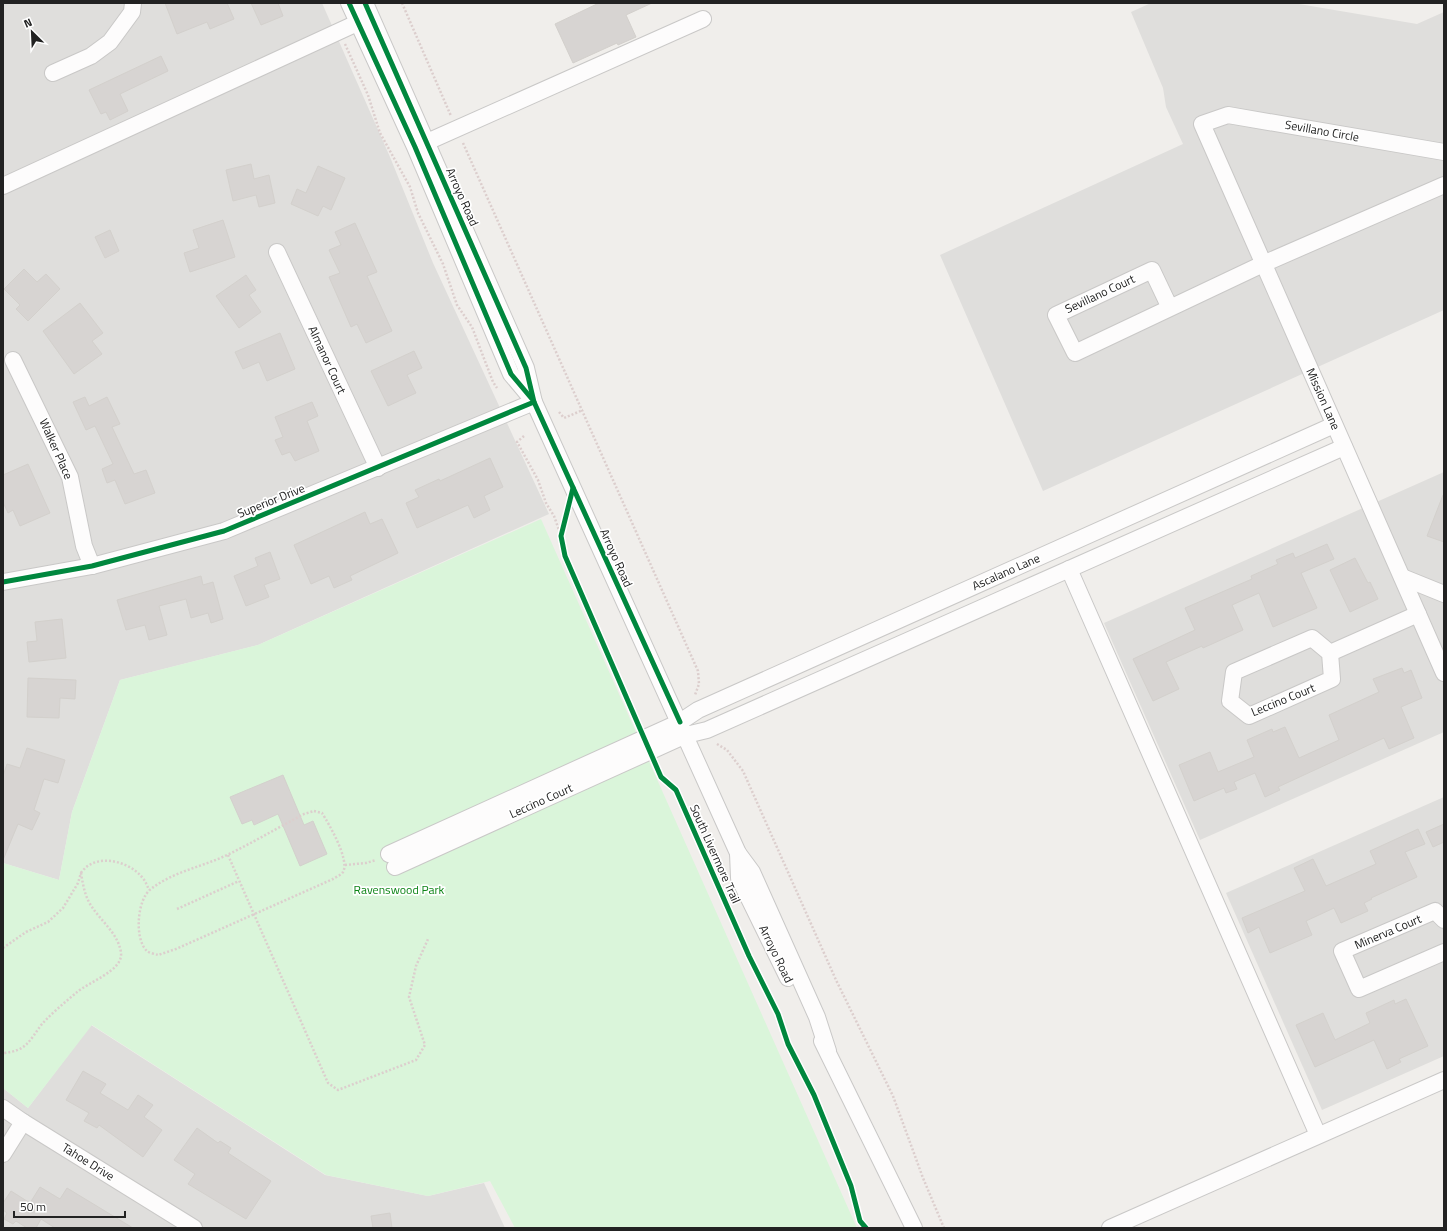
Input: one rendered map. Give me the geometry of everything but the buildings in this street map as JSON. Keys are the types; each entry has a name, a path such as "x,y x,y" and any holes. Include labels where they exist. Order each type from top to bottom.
{"street":[{"path":"53,73 91,56 110,42 132,12 133,3"},
{"name":"Arroyo Road","path":"349,3 365,14 421,144 511,374 534,402 738,852 752,872 817,1017 828,1050 914,1228"},
{"path":"3,186 340,31 365,14"},
{"path":"421,144 703,19"},
{"name":"Sevillano Circle","path":"1202,124 1228,115 1444,152"},
{"name":"Mission Lane","path":"1202,124 1444,673"},
{"path":"1263,264 1444,185"},
{"name":"Almanor Court","path":"277,252 378,468"},
{"name":"Sevillano Court","path":"1170,308 1152,270 1056,314 1075,353 1263,264"},
{"name":"Walker Place","path":"13,360 70,477 84,546 92,566"},
{"name":"Superior Drive","path":"3,582 92,566 224,531 534,402"},
{"name":"Ascalano Lane","path":"683,729 698,710 1334,425"},
{"name":"Ascalano Lane","path":"683,729 707,730 1344,447"},
{"path":"1070,569 1318,1136"},
{"path":"1402,577 1444,594"},
{"path":"1330,653 1418,614"},
{"name":"Leccino Court","path":"1312,638 1330,653 1332,679 1249,716 1230,701 1234,672 1312,638"},
{"name":"Leccino Court","path":"392,861 683,729"},
{"name":"Minerva Court","path":"1444,920 1435,911 1342,951 1359,989 1444,952"},
{"path":"1110,1228 1444,1080"},
{"name":"Tahoe Drive","path":"3,1108 23,1122 194,1228"},
{"path":"3,1154 23,1122"}],"path":[{"path":"402,3 698,671 699,684 694,698"},
{"path":"340,31 368,95 380,133 410,187 418,213 443,264 457,305 472,327 493,382 497,388"},
{"path":"559,412 564,418 583,410"},
{"path":"524,436 517,442 538,480 546,503 554,516 562,542"},
{"path":"561,536 564,524"},
{"path":"717,744 727,750 744,771 836,980 893,1096 922,1178 944,1228"},
{"path":"314,811 322,813 328,823 345,864 343,873 333,879 158,955 147,950 140,938 138,921 141,906 149,890 169,878 228,855 304,814 314,811"},
{"path":"228,855 252,914 328,1083 338,1090 416,1060 426,1045 409,997 416,966 428,939"},
{"path":"3,948 26,932 48,922 63,908 78,883 84,868 96,861 114,861 130,867 142,876 149,890"},
{"path":"345,864 366,864 392,861"},
{"path":"3,1053 24,1048 34,1039 42,1025 82,987 116,968 121,961 121,953 118,942 91,906 84,890 81,873"},
{"path":"177,909 239,881"}],"shaded area":[{"path":"3,3 322,3 390,157 433,263 549,514 258,645 120,680 72,812 59,880 3,863"},
{"path":"1151,3 1293,3 1417,24 1444,12 1444,310 1043,491 940,255 1183,144 1166,107 1163,88 1131,12"},
{"path":"1444,472 1444,732 1200,840 1104,623"},
{"path":"1444,797 1444,1056 1322,1110 1226,893"},
{"path":"91,1025 325,1175 428,1196 484,1183 505,1228 3,1228 3,1088 28,1108"}],"green space":[{"name":"Ravenswood Park","path":"541,519 857,1228 515,1228 490,1181 428,1196 326,1175 92,1025 28,1108 3,1088 3,863 59,880 72,812 120,680 258,645"}],"cycle path":[{"path":"349,3 415,147 511,374 532,399"},
{"path":"365,3 526,368 534,402 680,722"},
{"path":"3,582 92,566 224,531 534,402"},
{"name":"South Livermore Trail","path":"573,488 561,536 565,556 661,777 676,790 749,956 778,1014 788,1044 814,1095 851,1186 860,1221 866,1228"}]}
